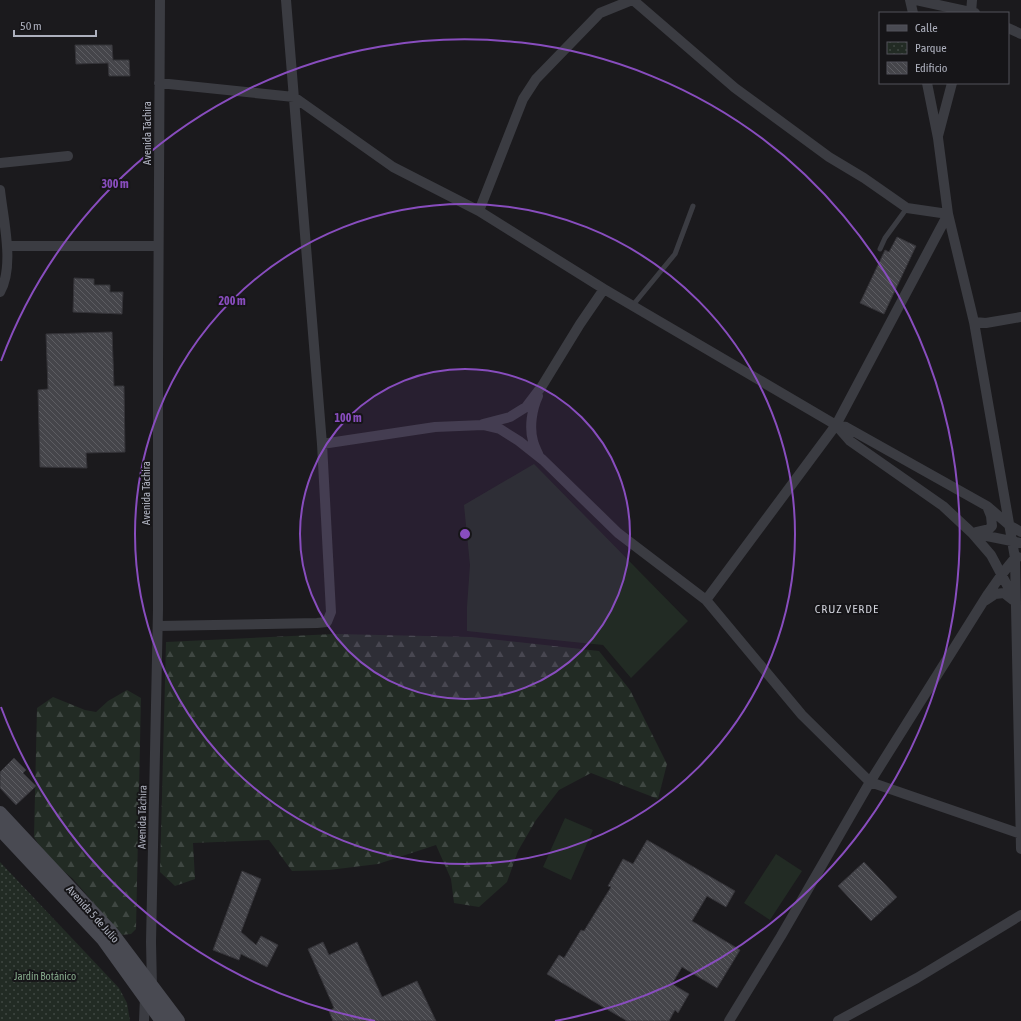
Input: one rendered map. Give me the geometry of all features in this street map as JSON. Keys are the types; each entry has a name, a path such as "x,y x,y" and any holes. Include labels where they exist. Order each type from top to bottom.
{"street":[{"name":"Avenida Táchira","path":"144,1021 148,992 151,942 158,626 158,246 160,0"},
{"path":"158,626 317,623 327,622 330,612 322,444 286,0"},
{"path":"479,210 523,99 536,79 600,13 632,0 734,88 829,157 864,178 907,208 948,214"},
{"path":"910,0 913,12"},
{"path":"916,0 972,12 972,0"},
{"path":"1009,28 1021,34"},
{"path":"159,83 294,97 393,167 479,210 604,289 836,425 850,441 944,506 972,533 991,555 1016,602"},
{"path":"927,84 938,138 948,214 974,322 1009,525 1016,541 1018,557 1016,602 1021,849"},
{"path":"938,138 952,84"},
{"path":"0,163 68,156"},
{"path":"0,190 7,246 8,268 0,292"},
{"path":"706,600 836,425 948,214"},
{"path":"7,246 158,246"},
{"path":"322,444 435,427 482,425 510,417 526,407 542,386 580,324 604,289"},
{"path":"974,322 986,323 1021,317"},
{"path":"540,458 532,440 531,427 533,407 542,386"},
{"path":"482,425 500,429 519,441 540,458 618,533 706,600 802,714 870,782 1020,834"},
{"path":"836,425 846,427 986,506 1009,525 1021,532"},
{"path":"972,533 989,529 992,526 991,516 986,506"},
{"path":"972,533 1016,541"},
{"path":"729,1021 781,936 870,782 983,602 1002,574 1018,557"},
{"path":"983,602 996,594 1004,593 1016,602"},
{"name":"Avenida 5 de Julio","path":"0,813 111,932 148,992 160,1019"},
{"name":"Avenida 5 de Julio","path":"0,829 103,939 148,992 178,1021"},
{"path":"838,1021 918,978 1021,915"}],"lane":[{"path":"633,305 675,254 693,206"},
{"path":"880,248 885,238 907,208"}],"green space":[{"path":"534,464 688,621 631,678 603,645 467,631 470,565 464,505"},
{"path":"334,634 471,637 599,651 630,690 667,764 658,799 591,773 559,790 536,820 518,851 507,882 479,907 454,903 451,879 436,845 378,864 329,870 292,871 269,840 193,843 195,879 175,886 160,872 166,642"},
{"path":"127,690 141,698 136,929 131,934 121,935 73,879 46,856 34,837 37,708 53,697 85,710 96,712 108,701"},
{"path":"565,818 593,830 571,880 543,867"},
{"path":"776,854 802,871 770,920 744,903"},
{"name":"Jardín Botánico","path":"0,862 119,988 127,1003 130,1021 0,1021"}],"building":[{"path":"75,45 112,45 113,60 129,60 130,76 109,76 108,63 76,64"},
{"path":"897,237 916,246 884,314 860,303 885,250 889,252"},
{"path":"74,278 94,279 94,285 110,285 110,292 123,292 122,314 73,312"},
{"path":"112,332 114,386 124,386 125,452 86,453 87,468 40,467 38,390 48,389 46,334"},
{"path":"14,758 26,770 23,773 36,786 16,805 0,788 0,772"},
{"path":"647,840 735,891 726,907 707,896 692,921 740,950 717,988 682,967 672,984 689,994 678,1013 675,1010 669,1021 627,1021 547,974 559,955 564,958 581,930 584,931 611,887 608,886 623,859 633,864"},
{"path":"864,862 897,897 871,921 838,886"},
{"path":"242,871 261,879 241,932 256,945 261,936 278,945 267,967 241,954 239,960 213,950"},
{"path":"323,942 329,955 357,942 382,997 417,981 436,1021 333,1021 329,1011 334,1008 308,949"}],"district":[{"name":"CRUZ VERDE","path":"847,609"}]}
